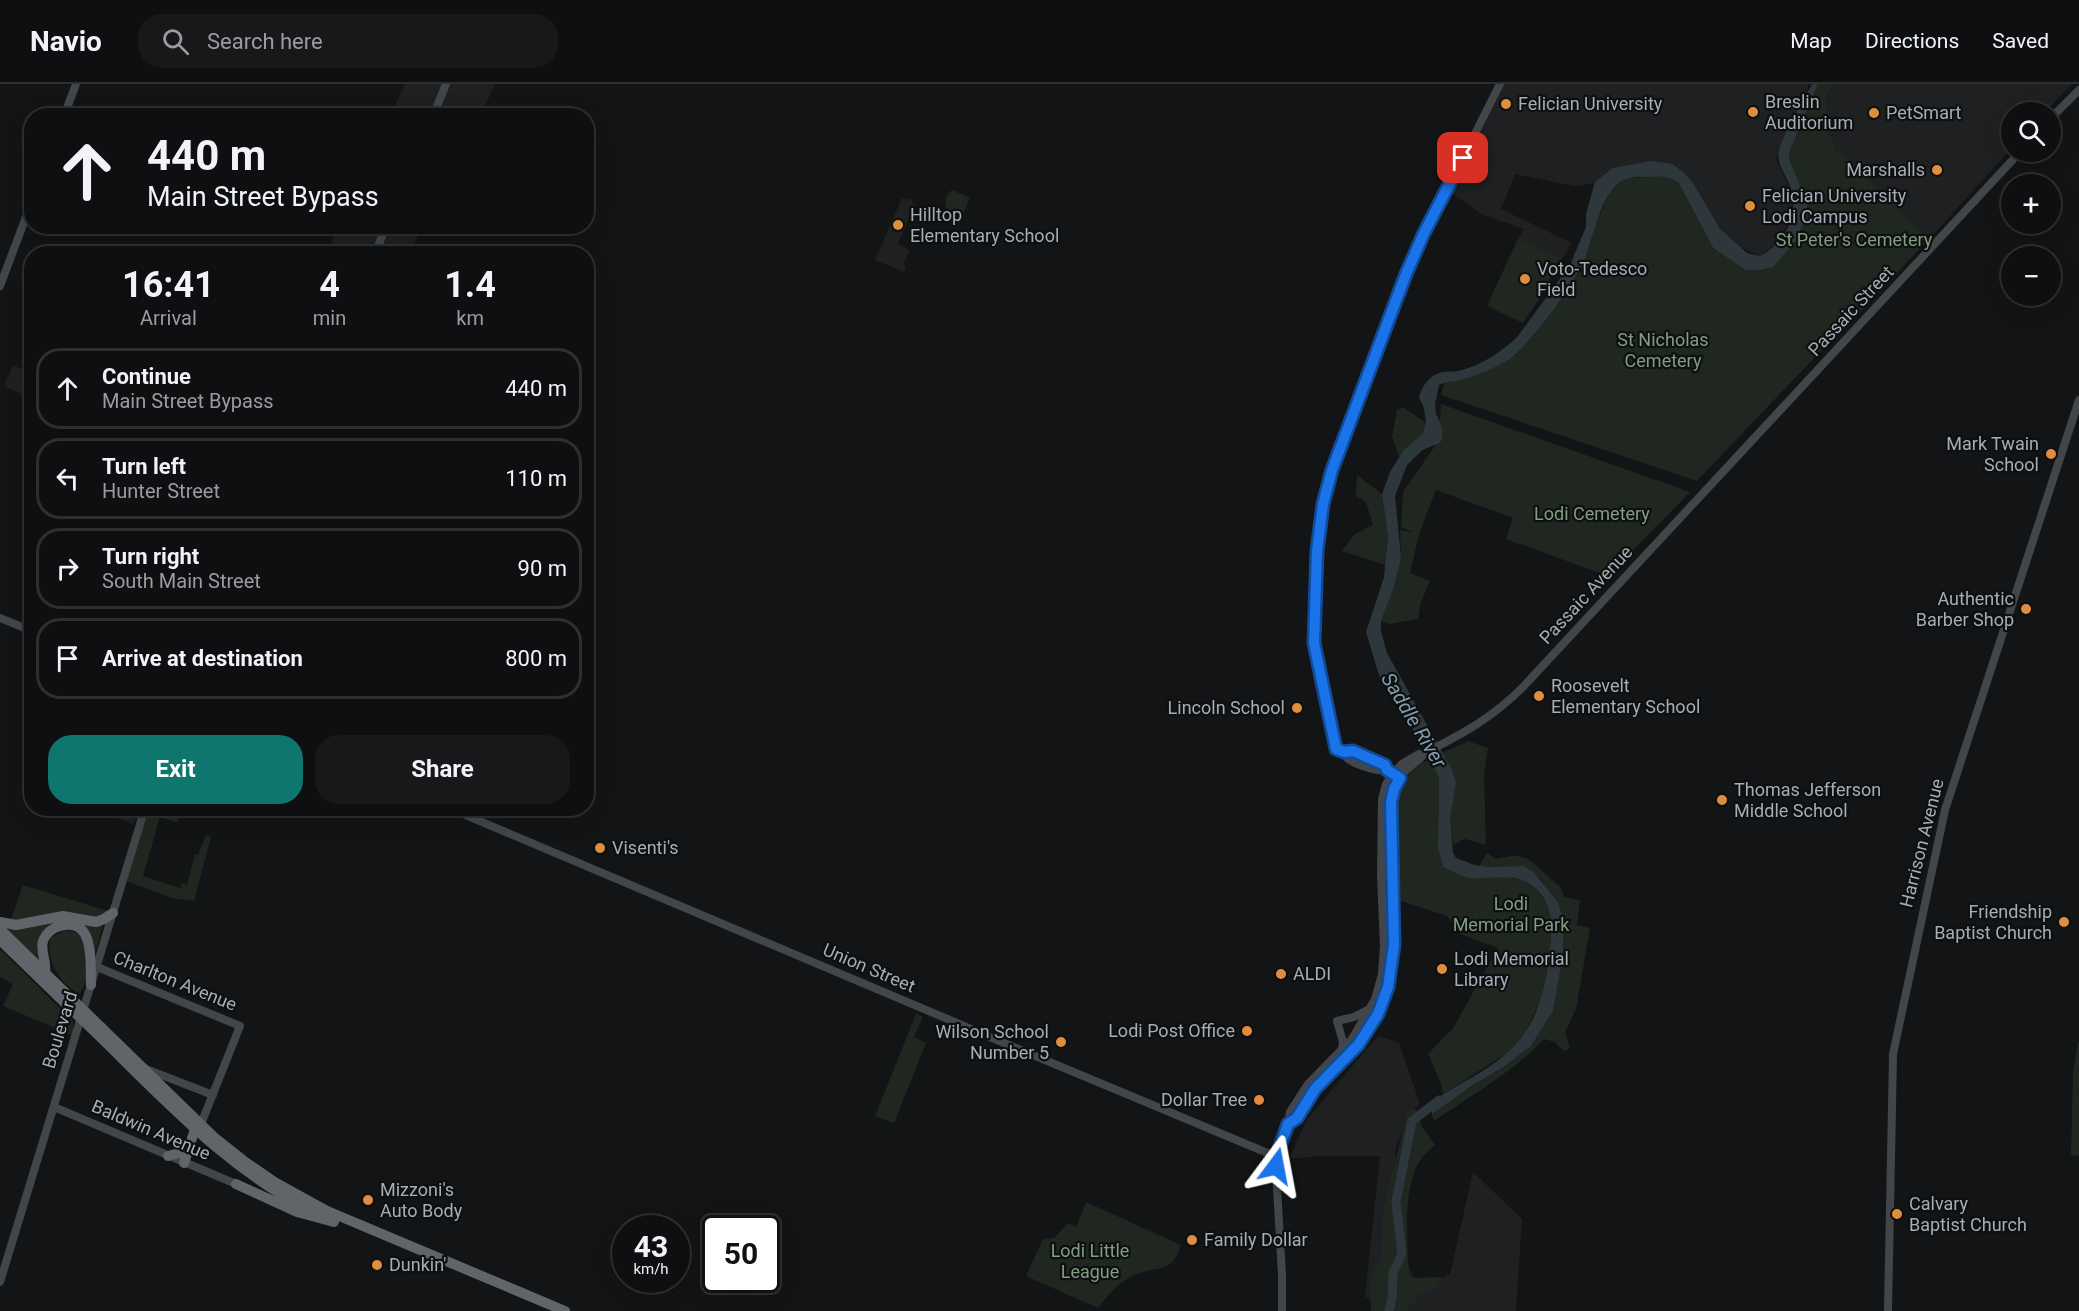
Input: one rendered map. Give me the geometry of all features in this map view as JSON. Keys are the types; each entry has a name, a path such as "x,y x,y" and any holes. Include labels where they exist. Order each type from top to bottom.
{"highway":[{"path":"0,922 16,925 63,916 96,921 104,919 113,912"},
{"path":"45,972 42,945 45,936 59,927 75,927 84,932 89,941 91,985"},
{"path":"0,929 45,972 70,1003"},
{"path":"0,940 99,1030 229,1159 266,1186 334,1222 547,1311"},
{"path":"99,1030 143,1067 198,1127 255,1169 309,1202 565,1311"},
{"path":"184,1162 198,1127"},
{"path":"168,1155 179,1153 189,1147"},
{"path":"236,1184 297,1212 334,1222"}],"street":[{"path":"67,108 76,84"},
{"path":"436,108 446,84"},
{"path":"1288,1124 1297,1118 1315,1089 1358,1045 1378,1014 1393,961 1391,802 1394,789 1393,774 1385,765 1363,755 1353,751 1340,751 1314,643 1318,542 1326,487 1417,248 1500,84"},
{"path":"2061,108 2079,90"},
{"name":"Passaic Street","path":"1778,413 2011,162"},
{"path":"0,286 24,222"},
{"name":"Harrison Avenue","path":"1888,1311 1893,1054 1945,810 2079,400"},
{"name":"Passaic Avenue","path":"1393,774 1423,757 1423,753 1467,732 1511,699 1778,413"},
{"path":"0,618 24,628"},
{"path":"1282,1311 1277,1156 1290,1112 1300,1095 1354,1036 1371,1008 1380,985 1384,960 1382,799 1386,784 1393,774"},
{"name":"Boulevard","path":"0,1282 143,816"},
{"name":"Union Street","path":"468,816 1277,1156"},
{"name":"Charlton Avenue","path":"97,967 240,1026 213,1095"},
{"path":"1342,1050 1343,1041 1337,1021 1354,1017 1371,1008"},
{"path":"143,1067 213,1095 198,1127"},
{"name":"Baldwin Avenue","path":"54,1107 236,1184"}],"shaded area":[{"path":"405,84 495,84 484,108 394,108"},
{"name":"Felician University Lodi Campus","path":"1504,84 1808,84 1807,93 1776,159 1796,202 1781,239 1760,256 1727,241 1646,164 1598,183 1575,186 1515,174 1501,209 1572,243 1523,323 1487,306 1524,229 1483,215 1449,191"},
{"path":"1827,84 2072,84 2055,102 2001,102 2001,160 1929,239 1853,163 1837,151 1828,131"},
{"name":"Hilltop Elementary School","path":"902,198 907,201 908,198 913,200 912,203 915,204 898,244 910,250 903,264 906,266 904,272 875,260"},
{"path":"333,234 419,234 413,246 330,246"},
{"path":"13,365 24,370 24,395 4,386"},
{"path":"111,816 138,816 133,824"},
{"path":"1378,1036 1399,1043 1420,1104 1410,1112 1396,1147 1390,1228 1419,1289 1450,1274 1473,1172 1522,1219 1516,1311 1382,1311 1365,1296 1380,1156 1320,1156 1289,1159 1307,1119"}],"green space":[{"name":"St Nicholas Cemetery","path":"1818,84 1833,84 1827,93 1828,131 1837,151 1853,163 1929,239 1859,313 1841,304 1857,313 1697,481 1441,395 1445,381 1463,380 1517,354 1565,293 1591,242 1594,227 1610,192 1623,180 1661,176 1673,178 1679,183 1713,249 1760,270 1808,212 1806,199 1789,159 1790,150"},
{"path":"952,190 970,198 962,216 952,215 946,206 947,196"},
{"name":"Voto-Tedesco Field","path":"1518,239 1560,258 1539,299 1523,323 1487,306"},
{"name":"Lodi Cemetery","path":"1441,404 1690,492 1608,576 1506,539 1513,518 1436,490 1419,534 1410,573 1430,581 1421,602 1418,619 1389,624 1381,621 1393,590 1401,558 1400,530 1413,532 1401,527 1403,492 1439,440"},
{"path":"1403,407 1426,423 1422,434 1399,457 1392,436 1397,410"},
{"path":"1357,475 1382,494 1388,536 1385,565 1342,551 1355,534 1373,525 1366,502 1356,496"},
{"path":"1468,741 1488,748 1484,774 1486,845 1465,839 1453,845 1450,818 1455,782 1451,768 1442,753"},
{"name":"Lodi Memorial Park","path":"1429,759 1439,777 1438,848 1443,867 1472,878 1504,877 1522,880 1533,886 1547,902 1551,916 1544,994 1525,1033 1510,1051 1443,1094 1428,1054 1453,1028 1498,948 1461,934 1447,916 1398,900 1397,806 1399,795 1409,775 1417,766"},
{"path":"143,816 179,816 178,823 160,817 143,876 180,888 182,883 187,885 195,854 198,855 206,835 211,837 194,901 172,898 123,880"},
{"path":"1487,853 1496,859 1515,856 1528,859 1561,887 1564,897 1580,900 1577,925 1590,928 1576,1009 1565,1032 1570,1048 1564,1051 1555,1042 1544,1039 1506,1073 1434,1121 1432,1114 1531,1046 1553,1011 1563,955 1562,942 1543,882 1534,872 1524,866 1479,866"},
{"path":"23,885 108,911 100,917 10,923"},
{"path":"52,922 103,924 95,954 89,932 56,924 40,961 5,927"},
{"path":"66,930 78,933 84,939 87,978 80,994 60,978 50,955 50,938"},
{"path":"0,949 73,1021 74,1036 3,1006 13,984 0,977"},
{"path":"916,1014 923,1017 914,1037 926,1043 894,1123 875,1116"},
{"path":"2078,1042 2079,1156 2071,1155 2073,1073"},
{"path":"1411,1108 1416,1110 1422,1127 1435,1145 1422,1158 1415,1170 1408,1199 1409,1278 1442,1277 1438,1287 1421,1294 1406,1311 1371,1311 1371,1277 1381,1257 1383,1210 1407,1114"},
{"name":"Lodi Little League","path":"1086,1202 1181,1245 1169,1265 1145,1271 1126,1280 1098,1308 1026,1276 1043,1239 1054,1238 1068,1223 1076,1227"}],"water":[{"name":"Saddle River","path":"1812,84 1818,84 1790,150 1789,159 1806,199 1808,212 1795,242 1773,267 1746,270 1713,248 1676,181 1661,177 1637,177 1620,183 1611,191 1604,203 1581,267 1552,311 1527,342 1508,360 1493,368 1465,379 1439,385 1435,404 1437,431 1433,440 1407,465 1395,496 1401,558 1393,590 1381,621 1381,631 1387,653 1451,768 1456,782 1450,818 1453,853 1456,858 1475,865 1524,866 1534,872 1558,903 1563,918 1563,955 1553,1011 1531,1046 1432,1114 1430,1103 1502,1058 1528,1028 1544,988 1549,960 1551,921 1545,900 1527,882 1512,878 1468,877 1443,867 1438,848 1439,777 1399,704 1379,675 1366,632 1384,577 1388,536 1382,494 1390,472 1403,451 1422,434 1426,423 1424,408 1419,397 1426,383 1439,373 1466,369 1482,362 1505,348 1518,336 1570,265 1586,227 1586,214 1595,182 1613,168 1651,161 1672,164 1693,183 1720,229 1747,253 1760,256 1777,243 1792,217 1793,206 1793,196 1779,160 1779,151"}],"waterway":[{"name":"Saddle River","path":"1420,446 1437,439 1438,431 1434,419"},
{"name":"Saddle River","path":"1389,1311 1393,1273 1402,1253 1396,1202 1412,1121 1439,1100"}],"place":[{"name":"Felician University","path":"1506,104"},
{"name":"Breslin Auditorium","path":"1753,112"},
{"name":"PetSmart","path":"1874,113"},
{"name":"Marshalls","path":"1937,170"},
{"name":"Felician University Lodi Campus","path":"1750,206"},
{"name":"Hilltop Elementary School","path":"898,225"},
{"name":"Voto-Tedesco Field","path":"1525,279"},
{"name":"Mark Twain School","path":"2051,454"},
{"name":"Authentic Barber Shop","path":"2026,609"},
{"name":"Roosevelt Elementary School","path":"1539,696"},
{"name":"Lincoln School","path":"1297,708"},
{"name":"Thomas Jefferson Middle School","path":"1722,800"},
{"name":"Visenti's","path":"600,848"},
{"name":"Friendship Baptist Church","path":"2064,922"},
{"name":"Lodi Memorial Library","path":"1442,969"},
{"name":"ALDI","path":"1281,974"},
{"name":"Lodi Post Office","path":"1247,1031"},
{"name":"Wilson School Number 5","path":"1061,1042"},
{"name":"Dollar Tree","path":"1259,1100"},
{"name":"Mizzoni's Auto Body","path":"368,1200"},
{"name":"Calvary Baptist Church","path":"1897,1214"},
{"name":"Family Dollar","path":"1192,1240"},
{"name":"Dunkin'","path":"377,1265"}],"route":[{"path":"1276,1166 1288,1124 1297,1118 1306,1100 1315,1089 1358,1045 1378,1014 1388,987 1393,961 1391,802 1400,778 1387,770 1385,765 1353,751 1344,752 1336,749 1314,643 1317,551 1326,487 1332,470 1406,274 1424,233 1463,158"}],"park label":[{"name":"St Peter's Cemetery","path":"1854,240"}]}
